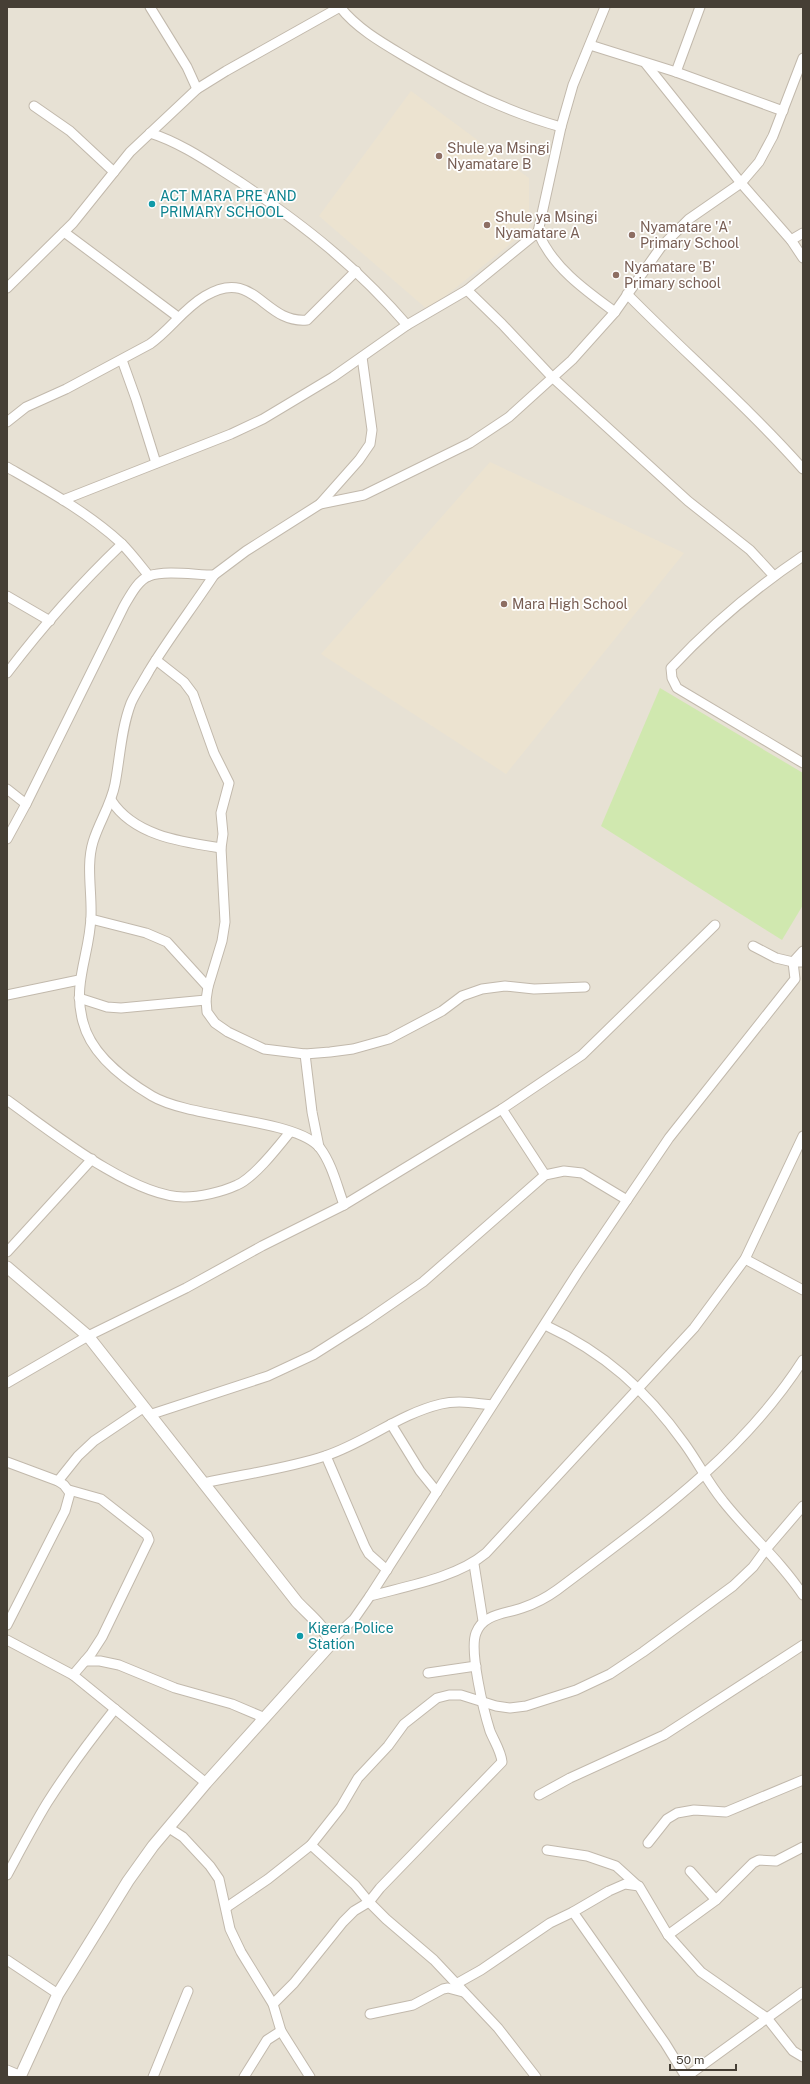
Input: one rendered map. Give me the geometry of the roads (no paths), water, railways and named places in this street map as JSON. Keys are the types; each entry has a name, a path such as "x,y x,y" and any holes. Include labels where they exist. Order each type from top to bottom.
{"street":[{"path":"150,7 187,67 197,89"},
{"path":"7,288 64,232 130,152 197,89 226,70 340,7 346,15 375,38 465,90 500,107 561,127"},
{"path":"605,7 573,85 561,127 538,232 542,244 570,276 615,312"},
{"path":"676,72 700,7"},
{"path":"590,45 646,64 676,72 783,111"},
{"path":"320,504 364,495 470,443 509,417 572,360 615,312 661,247 676,231 689,218 741,183 759,162 773,136 803,58"},
{"path":"646,64 741,183 791,240 803,258"},
{"path":"34,106 70,131 114,172"},
{"path":"150,133 184,148 272,204 332,249 356,271 407,326"},
{"path":"64,232 178,317"},
{"path":"63,500 156,462 231,434 263,419 362,357 407,326 467,290 538,232"},
{"path":"791,240 803,233"},
{"path":"7,422 26,407 122,360 162,335 178,317 206,296 221,288 231,287 247,291 279,314 298,321 307,320 356,271"},
{"path":"467,290 502,324 552,377 682,496 750,550 774,576"},
{"path":"627,294 769,431 803,469"},
{"path":"319,1146 305,1137 290,1132 182,1108 153,1097 122,1075 105,1060 94,1045 83,1023 79,998 79,980 91,919 90,865 93,842 111,800 125,722 131,704 156,660 214,576 246,551 320,504 359,460 370,444 372,430 362,357"},
{"path":"122,360 156,462"},
{"path":"7,467 63,500 103,528 122,544 149,576"},
{"path":"7,673 80,586 122,544"},
{"path":"803,556 774,576 733,608 694,643 671,668 672,678 677,688 803,763"},
{"path":"7,839 26,804 124,606 137,586 149,576 167,574 214,576"},
{"path":"7,596 50,621"},
{"path":"156,660 184,682 193,694 214,753 229,783 221,813 223,834 221,848 225,922 218,956 208,987 206,1000 207,1012 215,1023 228,1032 264,1049 305,1054 353,1048 389,1039 442,1011 462,996 482,989 505,986 534,989 585,987"},
{"path":"7,789 26,804"},
{"path":"111,800 125,818 149,830 172,839 221,848"},
{"path":"91,919 146,934 167,942 208,987"},
{"path":"7,1383 88,1336 186,1288 262,1246 344,1205 502,1109 582,1055 715,925"},
{"path":"753,946 776,958 793,962 803,962"},
{"path":"793,962 803,951"},
{"path":"7,2070 21,2076 58,1994 128,1881 206,1783 329,1647 330,1641 354,1619 578,1272 669,1138 799,982 793,962"},
{"path":"7,995 79,980"},
{"path":"79,998 107,1007 121,1008 206,1000"},
{"path":"305,1054 312,1112 319,1146 326,1158 344,1205"},
{"path":"7,1100 92,1159 122,1177 156,1192 184,1197 212,1193 238,1185 274,1151 290,1132"},
{"path":"502,1109 545,1174"},
{"path":"370,1596 449,1574 474,1564 486,1553 694,1328 745,1259 803,1136"},
{"path":"7,1252 92,1159"},
{"path":"58,1481 78,1456 94,1441 146,1412 268,1376 313,1355 365,1322 423,1282 545,1174 564,1171 582,1174 627,1200"},
{"path":"745,1259 803,1290"},
{"path":"7,1268 88,1336 146,1412 204,1483 297,1602 324,1630 330,1641"},
{"path":"545,1325 581,1344 603,1358 623,1373 639,1388 673,1428 703,1475 739,1521 766,1548 803,1595"},
{"path":"273,2004 294,1983 343,1922 354,1911 369,1902 380,1888 502,1762 490,1730 476,1666 476,1634 483,1621 492,1616 538,1602 551,1594 642,1526 703,1475 750,1431 784,1390 803,1360"},
{"path":"204,1483 326,1456 391,1424 442,1404 461,1403 492,1405"},
{"path":"391,1424 413,1460 437,1492"},
{"path":"326,1456 365,1548 387,1570"},
{"path":"7,1462 58,1481 69,1490 106,1502 149,1538 147,1548 109,1624 94,1651 73,1675"},
{"path":"7,1625 65,1511 69,1498 69,1490"},
{"path":"227,1907 268,1879 311,1845 341,1807 358,1778 388,1746 404,1724 437,1698 448,1695 461,1695 483,1703 510,1708 526,1706 576,1690 610,1674 643,1652 733,1586 753,1567 766,1548 803,1506"},
{"path":"474,1564 483,1621"},
{"path":"7,1640 73,1675 206,1783"},
{"path":"539,1795 570,1778 664,1735 803,1645"},
{"path":"85,1662 100,1661 119,1665 175,1688 232,1704 265,1718"},
{"path":"428,1672 476,1666"},
{"path":"7,1875 47,1804 65,1776 85,1746 115,1709"},
{"path":"648,1843 667,1819 677,1813 694,1810 726,1812 803,1780"},
{"path":"169,1828 183,1837 210,1866 219,1879 227,1907 230,1929 241,1952 273,2004 281,2031 310,2077"},
{"path":"311,1845 355,1885 369,1902 420,1947 456,1984 498,2028 536,2077"},
{"path":"668,1935 716,1900 753,1863 759,1860 776,1861 803,1847"},
{"path":"547,1850 587,1856 616,1866 639,1886 668,1935 701,1972 767,2018 793,2051 803,2057"},
{"path":"690,1871 716,1900"},
{"path":"456,1984 481,1970 550,1923 619,1886 631,1884 639,1886"},
{"path":"573,1912 665,2043 686,2077 699,2073 767,2018 803,1992"},
{"path":"7,1960 58,1994"},
{"path":"370,2014 413,2005 443,1989 448,1988 463,1992"},
{"path":"153,2077 188,1990"},
{"path":"244,2077 266,2040 281,2031"}],"place":[{"name":"Shule ya Msingi Nyamatare B","path":"439,156"},
{"name":"ACT MARA PRE AND PRIMARY SCHOOL","path":"152,204"},
{"name":"Shule ya Msingi Nyamatare A","path":"487,225"},
{"name":"Nyamatare 'A' Primary School","path":"632,235"},
{"name":"Nyamatare 'B' Primary school","path":"616,275"},
{"name":"Mara High School","path":"504,604"},
{"name":"Kigera Police Station","path":"300,1636"}]}
